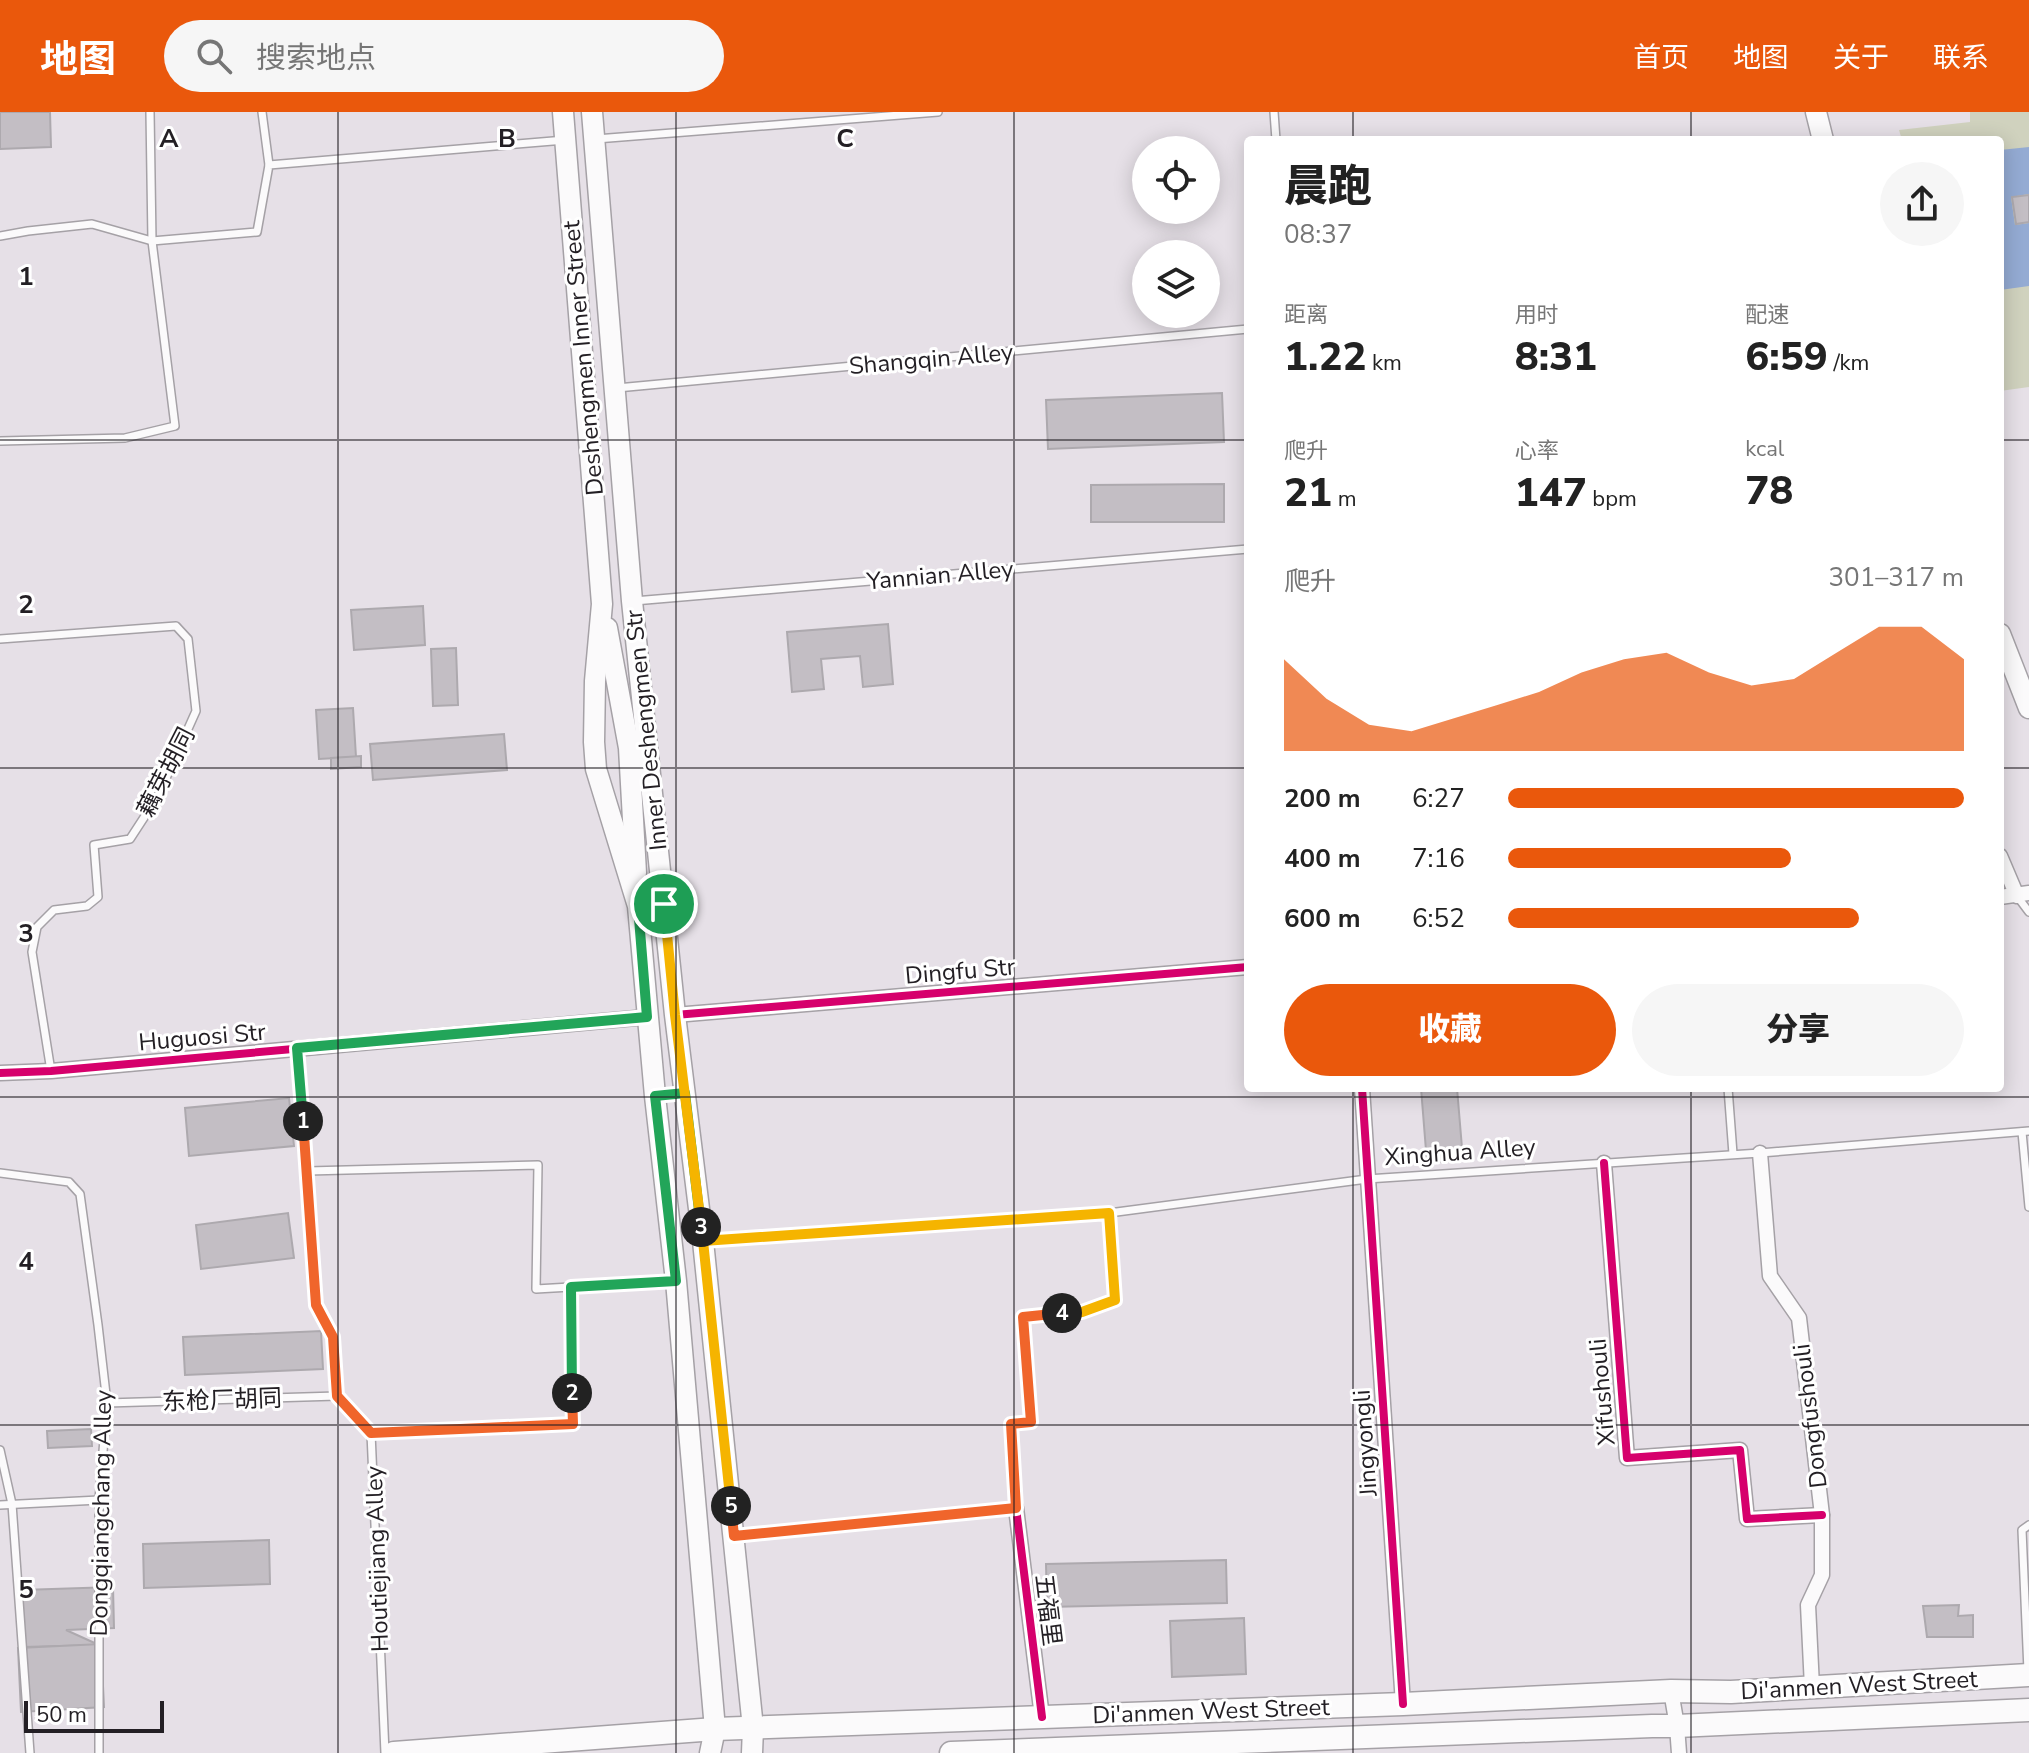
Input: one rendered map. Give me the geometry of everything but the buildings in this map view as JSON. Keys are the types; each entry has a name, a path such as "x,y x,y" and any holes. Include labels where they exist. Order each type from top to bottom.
{"main road":[{"name":"Deshengmen Inner Street","path":"563,112 602,604 629,748 647,1017 676,1281 715,1729 710,1753"},
{"name":"Inner Deshengmen Str","path":"592,112 632,601 734,1536 753,1728 752,1753"},
{"path":"1816,112 1822,136"},
{"path":"566,140 594,139"},
{"name":"Deshengmen Inner Street","path":"602,604 595,681 596,769 638,906"},
{"path":"2004,644 2029,708"},
{"path":"638,906 664,904"},
{"path":"647,1017 675,1015"},
{"path":"655,1096 685,1093"},
{"name":"Di'anmen West Street","path":"394,1753 715,1729 1671,1691 1731,1692 2028,1675"},
{"name":"Di'anmen West Street","path":"951,1753 1169,1749 2029,1710"}],"street":[{"path":"2004,863 2023,894"},
{"name":"Dingfu Str","path":"675,1015 1244,967"},
{"name":"Huguosi Str","path":"0,1073 51,1071 647,1017"},
{"name":"Jingyongli","path":"1362,1092 1403,1704"},
{"name":"Dongfushouli","path":"1760,1153 1770,1276 1799,1318 1822,1515 1822,1575 1808,1605 1812,1687"},
{"name":"Xifushouli","path":"1604,1163 1627,1458 1740,1450 1747,1519 1822,1515"},
{"name":"五福里","path":"1016,1508 1042,1717"},
{"path":"1671,1691 1679,1753"}],"lane":[{"path":"0,441 125,438 175,426 152,241 150,112"},
{"path":"0,236 92,224 152,241 257,232 269,165 262,112"},
{"path":"594,139 938,112"},
{"path":"1274,112 1276,136"},
{"path":"269,165 566,140"},
{"name":"Shangqin Alley","path":"613,388 1244,329"},
{"name":"Yannian Alley","path":"632,601 1244,549"},
{"name":"藕芽胡同","path":"0,639 176,626 188,639 196,711 158,796 130,839 94,845 98,897 87,906 54,910 37,927 32,952 51,1071"},
{"path":"2023,894 2029,912"},
{"path":"297,1048 316,1305 333,1337 337,1396"},
{"path":"1728,1092 1733,1154"},
{"path":"2026,1132 2029,1207"},
{"name":"Xinghua Alley","path":"703,1241 1109,1213 1367,1179 2026,1132"},
{"path":"308,1171 538,1165 536,1289 676,1281"},
{"name":"Dongqiangchang Alley","path":"0,1173 69,1182 80,1194 107,1403 99,1500 99,1753"},
{"name":"五福里","path":"1016,1508 1011,1424 1031,1422 1023,1317 1082,1312 1115,1300 1109,1213"},
{"path":"371,1433 573,1424 571,1287"},
{"name":"东枪厂胡同","path":"107,1403 337,1396"},
{"name":"Houtiejiang Alley","path":"337,1396 371,1433 385,1753"},
{"path":"0,1450 12,1504 30,1753"},
{"path":"0,1505 99,1500"},
{"path":"734,1536 1016,1508"},
{"path":"2028,1675 2022,1530 2029,1525"}],"green space":[{"path":"1970,112 2029,112 2029,387 2004,390 2004,136 1901,136 1899,130 1970,122"}],"water":[{"path":"2029,147 2029,194 2011,197 2015,225 2029,223 2029,286 2004,289 2004,150"}],"cycle path":[{"path":"675,1015 1244,967"},
{"path":"0,1073 51,1071 647,1017"},
{"path":"1362,1092 1403,1704"},
{"path":"1604,1163 1627,1458 1740,1450 1747,1519 1822,1515"},
{"path":"1016,1508 1042,1717"}],"route":[{"path":"664,904 638,906 647,1017 297,1048 316,1305 333,1337 337,1396 371,1433 573,1424 571,1287 676,1281 655,1096 685,1093 703,1241 1109,1213 1115,1300 1082,1312 1023,1317 1031,1422 1011,1424 1016,1508 734,1536 703,1241 664,904"}]}
